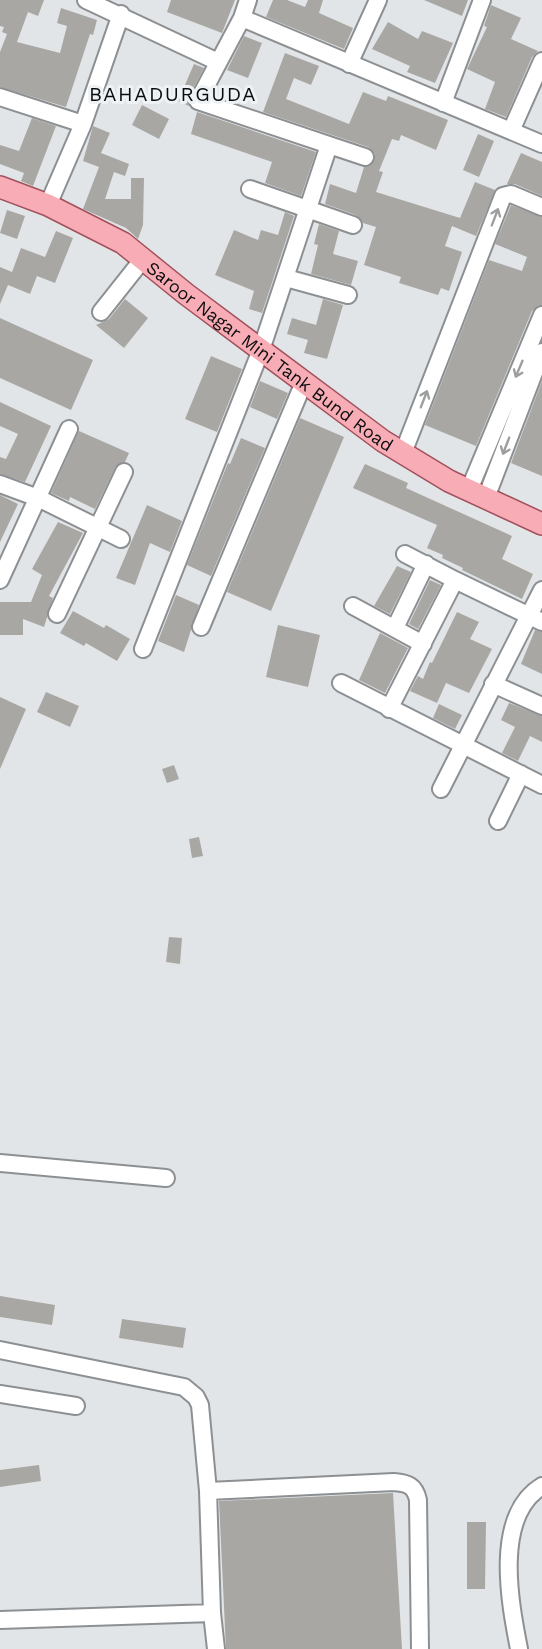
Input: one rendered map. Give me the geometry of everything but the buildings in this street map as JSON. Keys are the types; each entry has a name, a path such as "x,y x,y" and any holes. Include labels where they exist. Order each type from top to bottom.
{"main road":[{"name":"Saroor Nagar Mini Tank Bund Road","path":"0,187 48,206 123,243 261,350 403,453 477,494 542,524"}],"street":[{"path":"86,0 121,14 218,62"},
{"path":"248,0 242,18 198,101 364,157"},
{"path":"349,64 378,0"},
{"path":"443,103 482,0"},
{"path":"48,206 83,124 121,14"},
{"path":"242,18 542,144"},
{"path":"511,131 542,62"},
{"path":"0,97 83,124"},
{"path":"143,649 261,350 310,209 329,144"},
{"path":"250,189 353,225"},
{"path":"403,453 503,196 511,194 542,207"},
{"path":"101,312 143,259"},
{"path":"286,278 348,295"},
{"path":"477,494 542,315"},
{"path":"477,494 542,352"},
{"path":"201,627 304,382"},
{"path":"0,580 69,429"},
{"path":"57,614 124,472"},
{"path":"0,484 38,498 121,539"},
{"path":"405,554 536,619"},
{"path":"395,628 426,564"},
{"path":"389,709 455,579"},
{"path":"441,789 493,684 536,619 542,590"},
{"path":"353,606 423,644"},
{"path":"341,683 542,785"},
{"path":"493,684 542,706"},
{"path":"498,821 521,774"},
{"path":"0,1163 166,1178"},
{"path":"0,1350 183,1387 200,1405 208,1491 212,1613 216,1649"},
{"path":"0,1394 76,1406"},
{"path":"208,1491 408,1483 418,1500 420,1649"},
{"path":"519,1649 507,1566 516,1521 534,1491 542,1486"},
{"path":"0,1620 212,1613"}],"district":[{"name":"BAHADURGUDA","path":"173,94"}]}
